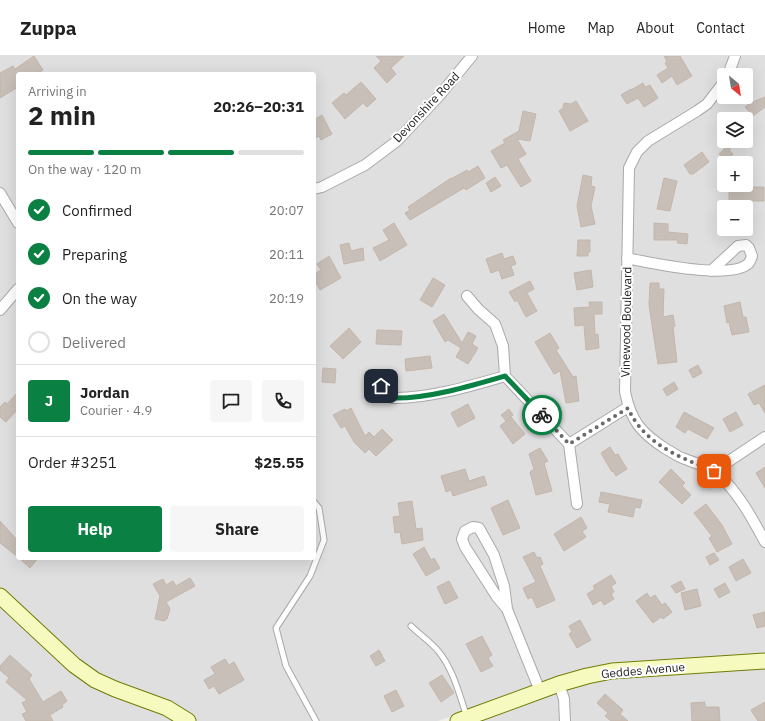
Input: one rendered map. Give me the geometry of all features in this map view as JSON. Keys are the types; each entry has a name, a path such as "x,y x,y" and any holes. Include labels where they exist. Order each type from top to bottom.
{"main road":[{"path":"0,596 74,665 95,680 167,708 188,721"},
{"name":"Geddes Avenue","path":"462,720 559,684 612,671 765,661"}],"street":[{"name":"Devonshire Road","path":"316,188 366,165 397,141 439,96 472,56"},
{"path":"731,68 736,56"},
{"name":"Vinewood Boulevard","path":"717,91 707,104 648,141 637,152 628,168 628,258 625,392 628,408 641,430 652,440 683,459 714,471 746,506 765,542"},
{"path":"0,194 16,220"},
{"path":"628,258 688,269 711,271"},
{"path":"0,310 16,292"},
{"path":"468,296 478,309 495,324 503,346 505,376 569,444 577,504"},
{"path":"381,386 392,398 407,398 446,391 505,376"},
{"path":"569,444 628,408"},
{"path":"714,471 765,437"},
{"path":"507,609 497,597 465,547 462,539 465,531 473,527 479,528 494,555 504,586 507,609 540,691"},
{"path":"559,684 564,699 565,721"}],"lane":[{"path":"316,504 319,508 324,540 310,576 276,628 286,666 316,721"},
{"path":"412,626 438,650 453,674 462,720"}],"shaded area":[{"path":"0,56 765,56 765,655 645,661 470,710 438,721 0,721"},
{"path":"765,666 765,721 474,721 596,679"}],"building":[{"path":"34,56 43,70 40,72 16,72 16,88 0,98 0,73 13,66 15,69"},
{"path":"376,56 404,56 391,68 396,74 387,83 374,68 381,61"},
{"path":"664,56 680,56 692,76 677,85 672,76 662,83 657,75 668,68 665,63 667,62"},
{"path":"361,82 376,99 367,107 363,103 345,119 332,103 344,93 346,95"},
{"path":"643,83 645,87 650,85 658,98 644,107 638,98 627,104 621,95"},
{"path":"765,97 765,107 753,116 753,112 749,112 745,107 749,104 753,104 753,102"},
{"path":"576,101 588,121 570,131 559,111 563,108 564,103 571,104"},
{"path":"523,111 536,114 530,141 517,139 526,154 518,159 531,181 521,187 507,165 501,168 491,151 505,143 503,140 519,131"},
{"path":"322,115 332,134 321,140 319,136 316,138 316,119"},
{"path":"725,148 731,148 729,150 733,154 731,156 721,156 719,154"},
{"path":"702,152 709,162 693,174 690,174 684,165"},
{"path":"478,166 485,178 466,190 464,188 410,220 405,213 410,210 408,207 451,178 467,170 468,172"},
{"path":"583,175 592,177 591,186 595,187 591,206 595,224 581,227 577,206"},
{"path":"495,177 501,186 491,192 486,183"},
{"path":"664,178 677,181 670,211 657,209"},
{"path":"753,187 764,187 764,201 729,200 729,192 753,192"},
{"path":"394,223 407,245 380,261 373,248 389,240 383,230"},
{"path":"654,223 668,224 668,232 688,234 687,244 677,243 678,240 654,240"},
{"path":"578,240 590,240 590,252 588,252 588,256 577,256"},
{"path":"349,243 351,251 363,248 364,260 344,264 340,245"},
{"path":"502,253 504,259 513,256 516,264 511,266 514,275 502,279 499,270 491,273 486,259"},
{"path":"329,256 341,278 320,290 316,283 316,273 321,270 317,264"},
{"path":"591,270 593,287 577,290 574,273"},
{"path":"433,278 445,285 432,307 420,300"},
{"path":"530,281 534,289 527,293 537,311 526,317 517,300 515,302 509,292"},
{"path":"650,283 659,283 659,289 664,289 663,317 673,315 677,362 658,364 649,305"},
{"path":"589,302 602,302 602,314 594,314 595,335 598,334 599,348 586,350 584,325 575,326 574,308 590,307"},
{"path":"740,302 743,317 746,317 749,332 732,335 729,322 727,323 724,306"},
{"path":"444,314 462,343 468,332 476,336 472,344 478,348 468,364 456,357 461,348 448,340 445,342 433,321"},
{"path":"349,328 361,342 343,359 330,346"},
{"path":"377,330 402,331 401,345 376,344"},
{"path":"550,333 559,348 556,350 573,377 576,376 579,401 566,403 560,371 554,374 535,342"},
{"path":"430,356 432,368 406,371 405,359"},
{"path":"698,365 702,373 693,378 689,370"},
{"path":"323,368 336,369 335,383 322,382"},
{"path":"674,382 678,389 667,396 663,389"},
{"path":"765,385 765,413 759,403 754,405 748,394"},
{"path":"16,394 16,411 6,422 0,417 0,407 5,402 7,404"},
{"path":"468,404 475,418 458,427 451,413"},
{"path":"351,408 365,436 369,432 374,437 382,429 393,440 376,456 369,449 365,453 354,442 345,426 341,428 333,415 345,409 346,411"},
{"path":"509,409 513,415 506,421 501,415"},
{"path":"684,412 714,428 707,439 688,429 685,433 676,427"},
{"path":"736,412 743,425 730,432 723,419"},
{"path":"511,417 525,434 513,444 500,426"},
{"path":"610,447 615,455 618,454 627,469 616,476 601,453"},
{"path":"540,448 548,461 544,463 552,491 536,495 530,472 534,469 529,454"},
{"path":"765,467 765,488 756,473"},
{"path":"465,469 469,481 484,476 487,485 453,496 451,490 446,492 441,476"},
{"path":"671,469 685,483 682,486 691,495 682,504 659,482"},
{"path":"601,492 642,500 640,508 635,507 633,517 608,512 610,504 599,502"},
{"path":"508,500 520,528 503,535 491,508"},
{"path":"412,501 416,529 422,528 423,540 402,544 400,532 395,533 393,517 400,516 398,503"},
{"path":"706,504 722,525 732,544 717,552 709,538 712,536 694,513"},
{"path":"581,517 587,528 582,531 586,537 564,551 554,534"},
{"path":"0,521 16,539 16,555 0,543"},
{"path":"424,547 431,560 434,558 440,568 426,576 413,554"},
{"path":"534,552 537,558 540,557 543,564 540,566 555,600 537,608 532,597 528,599 523,588 536,582 523,557"},
{"path":"714,553 719,560 710,565 706,557"},
{"path":"743,559 751,573 736,581 729,567"},
{"path":"21,560 36,560 30,568"},
{"path":"611,575 616,583 611,586 614,592 611,594 614,599 604,605 601,600 593,605 587,594 595,589 593,586"},
{"path":"190,578 195,586 166,602 170,609 167,619 164,621 155,619 160,596 153,584 163,579 166,585 173,581 176,586"},
{"path":"449,581 458,598 445,604 437,587"},
{"path":"681,581 685,589 676,593 671,586"},
{"path":"725,583 730,592 719,598 714,589"},
{"path":"697,589 701,606 685,610 681,593"},
{"path":"647,593 650,598 655,595 662,605 665,603 672,612 663,619 661,617 653,623 636,601"},
{"path":"765,612 765,626 757,628 753,615"},
{"path":"580,620 591,640 577,648 569,634 572,632 569,626"},
{"path":"482,636 492,655 488,658 493,666 481,672 466,644"},
{"path":"379,650 385,661 376,666 370,656"},
{"path":"10,655 32,675 29,679 43,702 61,691 67,701 62,705 63,707 50,715 53,721 26,721 22,714 27,712 22,703 27,700 6,682 9,678 0,670 0,666"},
{"path":"225,659 229,665 234,662 244,680 219,694 214,686 209,689 204,680 215,674 211,667"},
{"path":"442,675 454,693 441,702 429,683"},
{"path":"396,690 404,706 392,712 384,696"},
{"path":"605,694 623,710 620,714 628,721 611,721 605,716 608,713 597,703"},
{"path":"705,702 705,707 719,707 720,721 692,721 691,703"},
{"path":"765,702 765,721 758,721 751,710"}],"way so far":[{"path":"542,415 569,444 628,408 641,430 652,440 683,459 714,471"}],"route":[{"path":"381,386 392,398 407,398 446,391 505,376 542,415"}]}
